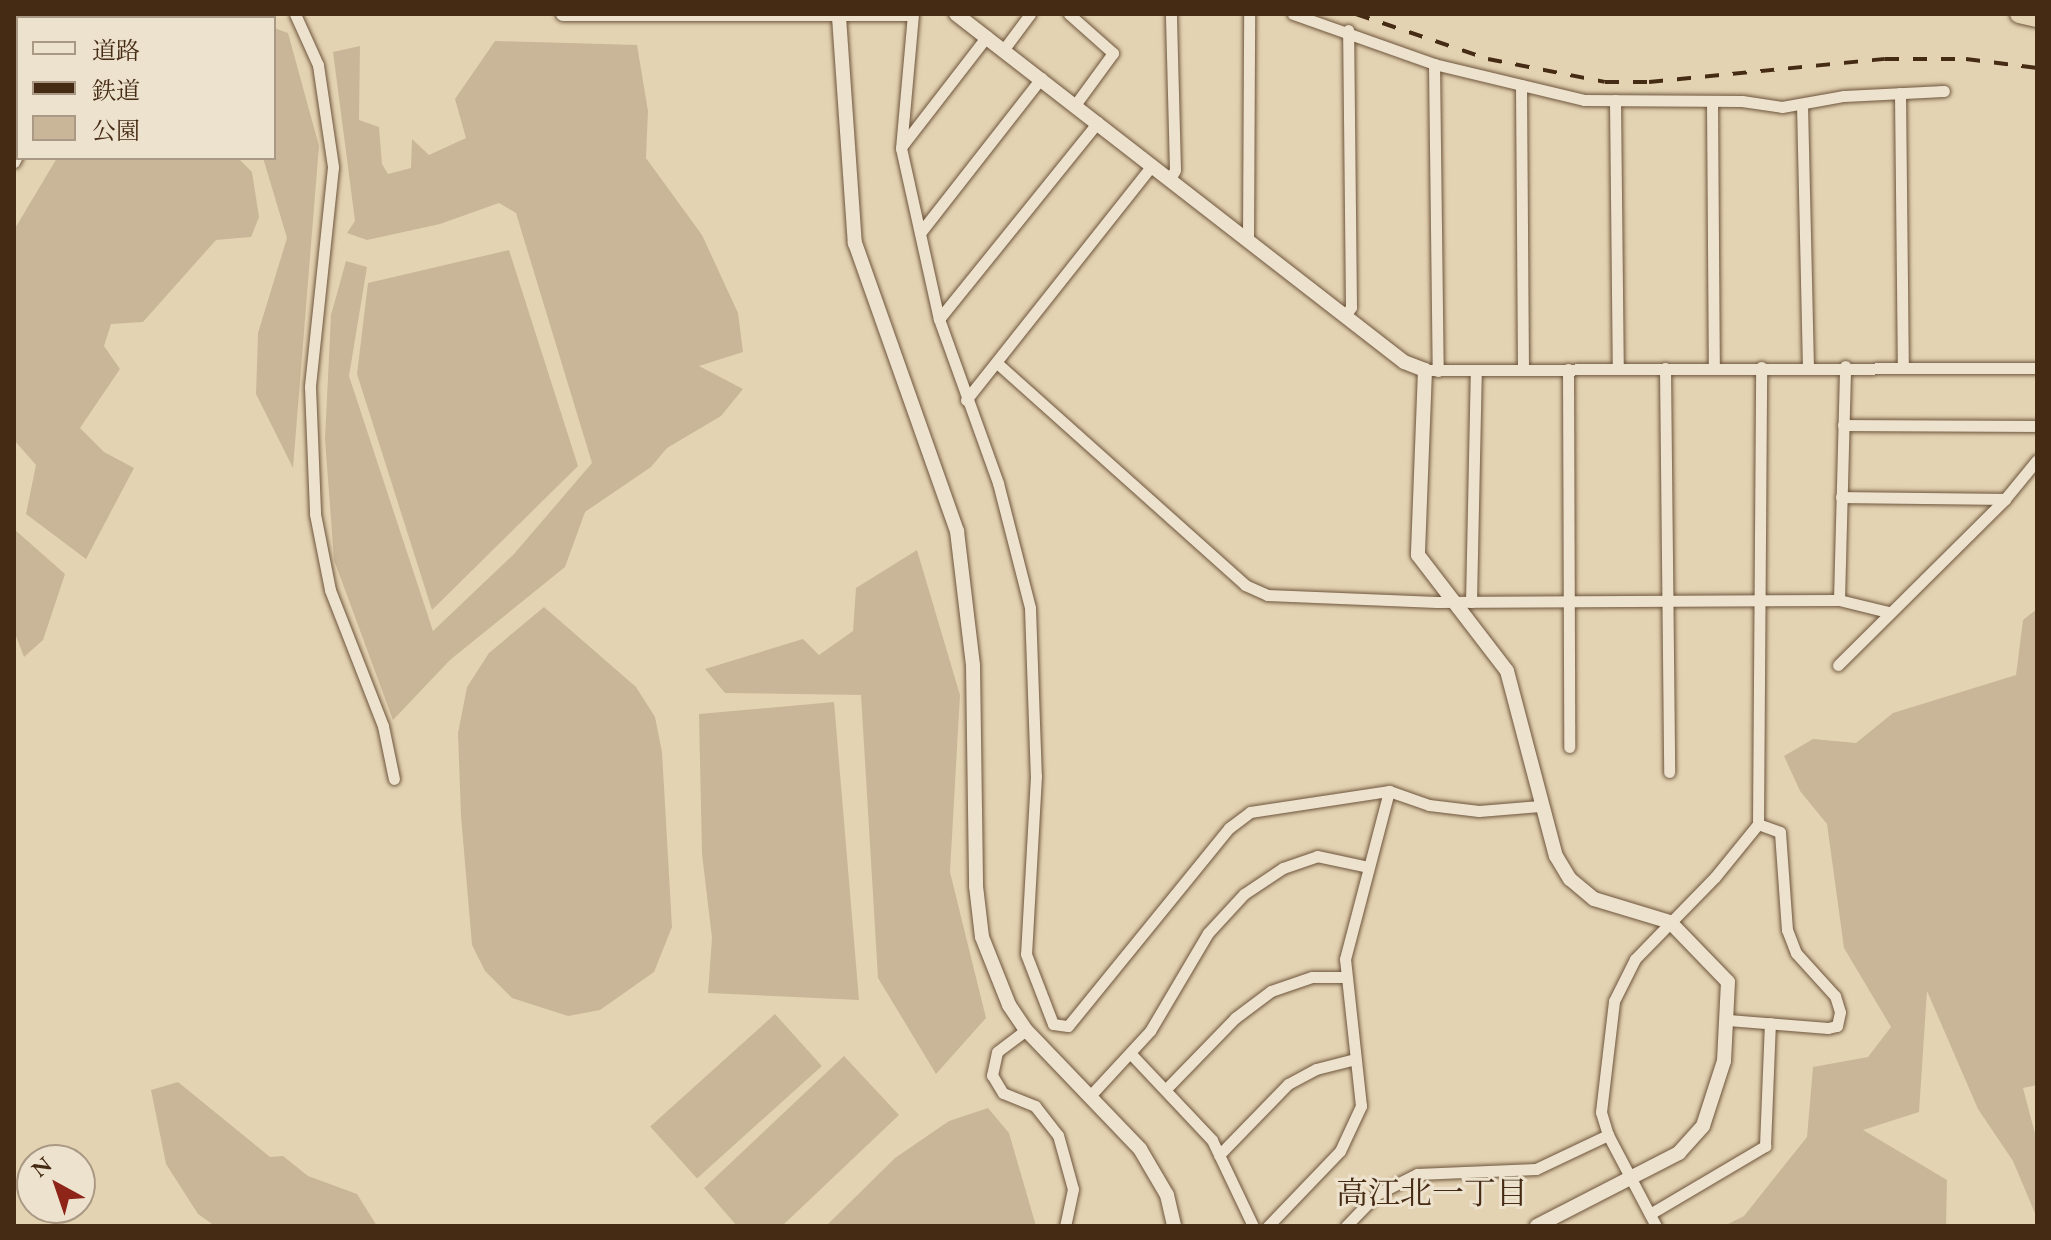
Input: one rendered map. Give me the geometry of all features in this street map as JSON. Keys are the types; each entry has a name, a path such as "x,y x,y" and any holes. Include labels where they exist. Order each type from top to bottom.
{"highway":[{"path":"2019,14 2037,18"}],"street":[{"path":"295,14 318,65 333,167 310,387 315,514 330,590 383,726 394,779"},
{"path":"563,14 839,17 911,14 901,148 939,319 998,483 1030,608 1036,776 1026,954 1053,1024 1068,1026 1229,828 1250,812 1389,791 1429,805 1479,811 1540,806"},
{"path":"956,14 1404,362 1431,370 1845,366 2037,368"},
{"path":"1004,49 1030,14"},
{"path":"1069,14 1113,53 1075,105"},
{"path":"1170,179 1175,170 1171,14"},
{"path":"1248,239 1249,14"},
{"path":"1293,14 1348,30 1434,64 1577,99 1802,104 1944,91"},
{"path":"839,17 855,243 957,531 973,665 976,886 982,937 996,981 1026,1030 1140,1149 1167,1195 1174,1226"},
{"path":"1345,316 1351,307 1348,30"},
{"path":"901,148 987,36"},
{"path":"1434,64 1431,370 1418,555 1450,602 1507,671 1540,806 1556,856 1581,890 1608,907 1670,922 1728,982 1728,1020 1714,1103 1703,1126 1679,1153 1537,1226"},
{"path":"920,233 1041,78"},
{"path":"1521,85 1523,370"},
{"path":"1900,93 1903,366"},
{"path":"1615,100 1618,369"},
{"path":"1712,101 1714,368"},
{"path":"1802,104 1808,367"},
{"path":"939,319 1098,122"},
{"path":"966,400 1152,165"},
{"path":"997,363 1252,590 1267,595 1450,602 1839,600 1888,612"},
{"path":"1839,600 1845,366"},
{"path":"1656,1226 1633,1177 1608,1135 1601,1112 1614,1001 1635,959 1758,824 1761,367"},
{"path":"1665,368 1669,772"},
{"path":"1568,369 1569,747"},
{"path":"1471,602 1476,370"},
{"path":"1843,425 2037,426"},
{"path":"1838,665 2005,499 2037,460"},
{"path":"1841,497 2005,499"},
{"path":"1268,1226 1351,1136 1361,1106 1343,977 1347,940 1389,791"},
{"path":"1728,1020 1828,1028 1837,1026 1840,1012 1835,996 1796,953 1787,930 1780,832 1758,824"},
{"path":"1089,1097 1131,1054 1164,1011 1208,933 1244,894 1283,868 1317,856 1368,867"},
{"path":"1167,1088 1235,1018 1271,991 1312,977 1343,977"},
{"path":"1650,1214 1765,1146 1770,1023"},
{"path":"1026,1030 997,1052 992,1075 1003,1093 1035,1106 1058,1135 1073,1189 1065,1226"},
{"path":"1131,1054 1167,1088 1219,1155 1253,1226"},
{"path":"1219,1155 1288,1084 1316,1069 1355,1059"},
{"path":"1346,1226 1377,1194 1417,1174 1536,1169 1608,1135"}],"green space":[{"path":"276,29 288,33 319,146 293,468 256,394 258,333 287,238 264,160 276,160"},
{"path":"495,41 637,45 648,111 646,158 702,235 738,313 743,352 699,366 743,389 721,416 667,448 651,467 585,512 565,567 450,660 393,720 334,560 325,439 331,315 346,261 367,267 349,376 433,631 514,554 592,463 516,213 499,203 440,224 367,240 347,233 355,221 333,52 360,46 359,120 379,127 382,164 388,174 411,168 412,139 429,155 466,138 455,99"},
{"path":"56,160 240,160 252,172 259,217 251,237 216,240 143,322 111,324 104,346 120,369 80,428 104,452 134,468 86,559 26,514 36,465 14,440 14,230"},
{"path":"509,250 578,466 432,610 357,374 368,283"},
{"path":"14,529 65,574 43,640 24,657 14,631"},
{"path":"917,550 960,695 950,872 986,1018 936,1074 878,978 861,695 725,693 705,669 803,639 819,655 853,631 856,588"},
{"path":"544,607 636,687 655,717 662,752 672,927 654,972 600,1010 568,1016 512,998 485,971 472,945 461,816 458,733 467,687 489,653"},
{"path":"2037,609 2037,1085 2023,1088 2037,1141 2037,1218 2013,1161 1978,1109 1927,991 1919,1112 1863,1130 1947,1180 1946,1226 1724,1226 1744,1216 1807,1137 1813,1067 1868,1057 1891,1027 1844,948 1827,824 1800,791 1784,756 1813,739 1856,743 1893,713 2016,675 2023,620"},
{"path":"834,702 859,1000 708,993 712,938 702,854 699,714"},
{"path":"775,1014 822,1066 697,1178 650,1126"},
{"path":"844,1056 899,1115 782,1226 737,1226 704,1188"},
{"path":"178,1082 270,1157 283,1156 308,1176 357,1194 377,1226 215,1226 198,1214 166,1164 151,1090"},
{"path":"988,1108 1009,1133 1036,1226 826,1226 895,1158 949,1121"}],"railway":[{"path":"1356,14 1488,59 1605,82 1649,82 1885,59 1966,59 2037,68"}],"district":[{"name":"高江北一丁目","path":"1432,1193"}]}
